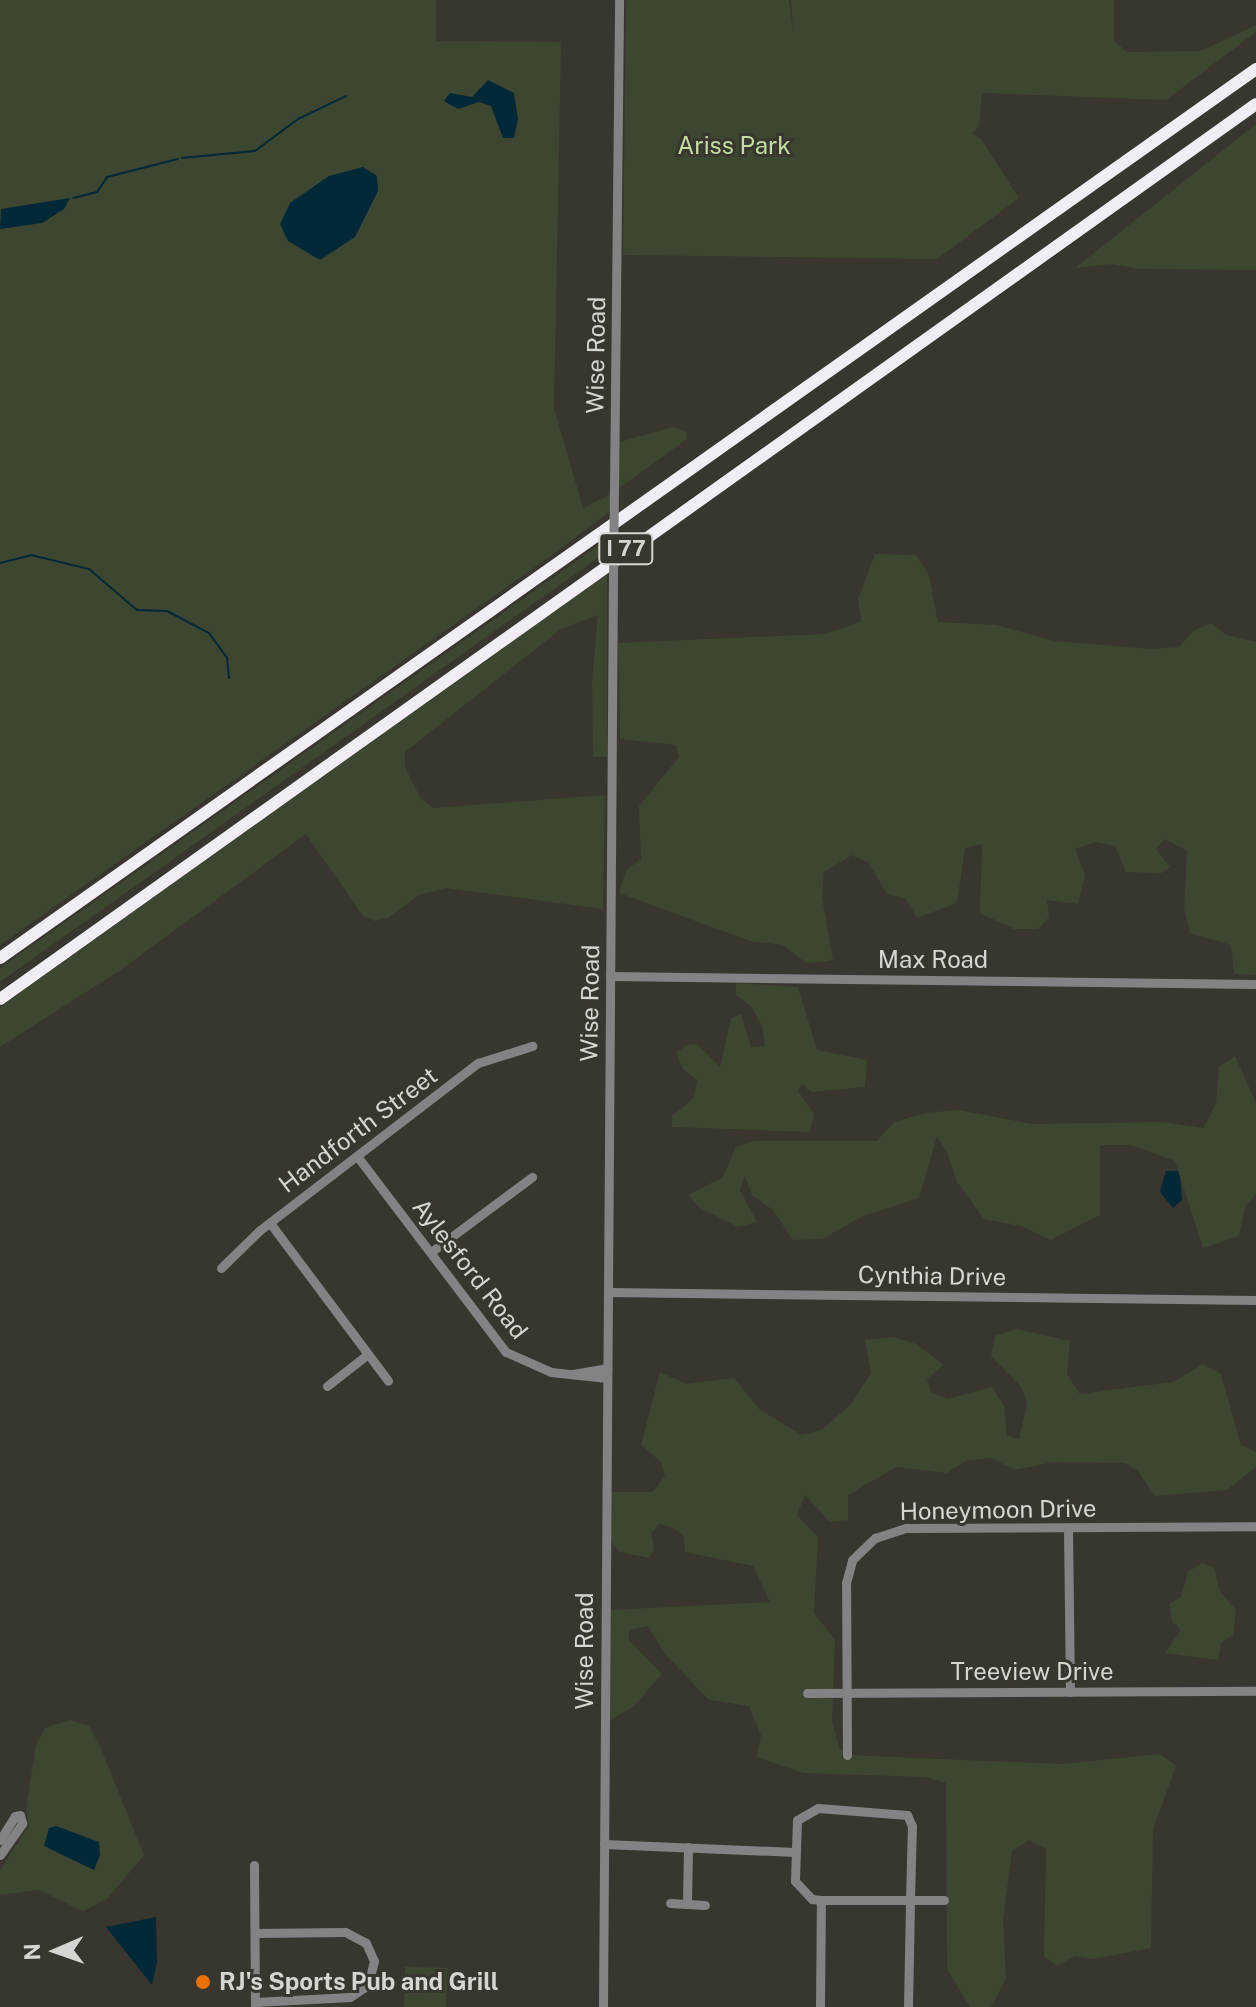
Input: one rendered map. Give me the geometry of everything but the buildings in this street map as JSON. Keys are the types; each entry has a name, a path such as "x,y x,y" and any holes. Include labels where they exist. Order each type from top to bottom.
{"highway":[{"name":"I 77","path":"0,958 1256,69"},
{"name":"I 77","path":"0,999 1256,104"}],"street":[{"name":"Wise Road","path":"603,2007 619,0"},
{"name":"Max Road","path":"610,976 1256,984"},
{"name":"Handforth Street","path":"221,1268 270,1223 478,1063 532,1046"},
{"name":"Aylesford Road","path":"357,1156 506,1352 525,1365 573,1374 607,1373"},
{"path":"431,1252 532,1177"},
{"path":"270,1223 388,1381"},
{"name":"Cynthia Drive","path":"608,1292 1256,1300"},
{"path":"327,1386 368,1354"},
{"name":"Honeymoon Drive","path":"847,1755 847,1577 852,1560 870,1541 906,1528 1256,1526"},
{"path":"1068,1528 1070,1692"},
{"name":"Treeview Drive","path":"807,1693 1256,1691"},
{"path":"908,2007 910,1900 912,1826 901,1811 810,1809 797,1820 795,1881 801,1892 821,1900 910,1900 944,1900"},
{"path":"0,1840 15,1816 22,1817 0,1855"},
{"path":"604,1844 795,1852"},
{"path":"687,1904 688,1847"},
{"path":"254,1865 255,2004 296,2004 350,1997 363,1990 374,1969 370,1948 345,1932 256,1933"},
{"path":"820,2007 821,1900"},
{"path":"670,1903 705,1905"}],"green space":[{"path":"0,0 436,0 436,41 561,42 554,408 583,508 611,494 610,511 552,555 0,945"},
{"name":"Ariss Park","path":"626,0 789,0 793,31 791,0 1114,0 1114,41 1127,52 1201,51 1256,25 1256,32 1166,100 982,93 979,126 972,134 981,139 1019,198 937,259 623,255"},
{"path":"1256,124 1256,270 1139,269 1112,264 1075,268"},
{"path":"673,427 686,432 687,439 619,488 619,442"},
{"path":"609,538 609,550 0,982 0,968"},
{"path":"875,554 916,555 929,575 938,622 996,625 1055,641 1151,649 1179,647 1193,631 1211,623 1226,635 1256,642 1256,975 1234,974 1231,945 1190,933 1184,909 1187,851 1165,839 1156,849 1170,867 1161,873 1126,872 1115,846 1096,842 1075,849 1085,875 1078,904 1047,900 1049,917 1038,929 1014,929 980,913 982,844 965,848 957,903 917,918 906,899 887,894 868,862 852,855 824,872 822,897 833,960 828,961 806,963 783,945 750,941 619,893 626,870 641,859 639,806 679,757 676,745 620,739 618,643 824,634 843,628 861,621 858,599"},
{"path":"607,574 607,757 593,757 592,681 598,615 561,629 405,752 405,767 421,799 433,808 605,795 603,909 446,888 419,895 388,918 375,921 363,916 306,834 119,971 0,1047 0,1007"},
{"path":"736,983 798,987 817,1050 867,1060 865,1087 811,1092 802,1084 798,1091 814,1114 810,1132 672,1127 672,1116 694,1098 697,1080 683,1069 676,1053 686,1045 697,1044 720,1067 731,1018 741,1014 751,1047 765,1046 762,1026 751,1006 736,995"},
{"path":"1235,1056 1256,1103 1256,1194 1245,1207 1239,1236 1203,1248 1175,1161 1131,1145 1100,1145 1100,1215 1051,1240 1021,1226 984,1219 957,1182 947,1152 937,1137 919,1198 863,1216 822,1239 793,1240 773,1210 752,1195 745,1176 740,1190 757,1222 738,1227 700,1208 688,1195 723,1177 736,1147 754,1141 877,1141 894,1122 925,1113 958,1110 1033,1124 1162,1122 1204,1128 1216,1103 1219,1067"},
{"path":"1016,1329 1070,1341 1067,1374 1080,1394 1173,1382 1203,1364 1221,1374 1241,1445 1256,1452 1256,1467 1227,1490 1154,1496 1139,1472 1125,1463 1053,1462 1015,1470 991,1458 966,1461 947,1473 896,1467 848,1495 848,1520 830,1522 805,1495 797,1515 818,1537 814,1613 835,1640 832,1721 839,1747 846,1755 1062,1764 1160,1754 1176,1766 1153,1829 1151,1948 1093,1959 1075,1956 1057,1966 1044,1956 1046,1849 1029,1840 1012,1851 1003,1920 1006,1979 991,2007 970,2007 947,1969 946,1783 925,1777 803,1773 757,1757 761,1735 749,1706 709,1700 666,1655 648,1626 629,1630 629,1640 662,1674 633,1707 610,1720 608,1610 770,1602 753,1566 685,1552 684,1536 672,1527 659,1524 651,1533 654,1549 649,1558 620,1552 610,1540 610,1492 653,1492 665,1476 661,1462 641,1445 660,1372 686,1384 734,1378 760,1410 802,1435 823,1429 851,1404 871,1373 865,1340 893,1337 916,1344 944,1365 927,1379 931,1392 947,1399 992,1387 1004,1406 1007,1436 1019,1439 1027,1404 1022,1388 991,1356 995,1336"},
{"path":"1202,1563 1214,1567 1220,1592 1236,1610 1233,1635 1221,1643 1218,1660 1165,1653 1181,1630 1172,1621 1169,1604 1181,1597 1188,1572"},
{"path":"70,1720 89,1726 99,1744 144,1855 107,1899 83,1911 39,1890 0,1895 0,1870 29,1826 26,1809 36,1745 45,1728"},
{"path":"405,1967 447,1968 446,2007 404,2007"}],"water":[{"path":"488,80 514,93 518,119 514,138 503,138 491,106 479,102 458,109 444,101 450,93 472,97"},
{"path":"363,167 377,176 378,191 355,237 320,260 288,241 280,224 290,203 329,176"},
{"path":"70,198 64,209 42,223 0,229 1,209"},
{"path":"1166,1171 1178,1171 1180,1177 1182,1200 1173,1208 1160,1192"},
{"path":"56,1826 99,1842 100,1855 94,1870 44,1846 49,1828"},
{"path":"156,1917 157,1962 152,1985 106,1927"}],"waterway":[{"path":"182,158 255,151 298,119 346,96"},
{"path":"73,198 97,192 107,177 178,159"},
{"path":"0,563 31,555 89,569 137,610 167,611 209,633 227,658 229,678"}],"place":[{"name":"RJ's Sports Pub and Grill","path":"203,1982"}]}
